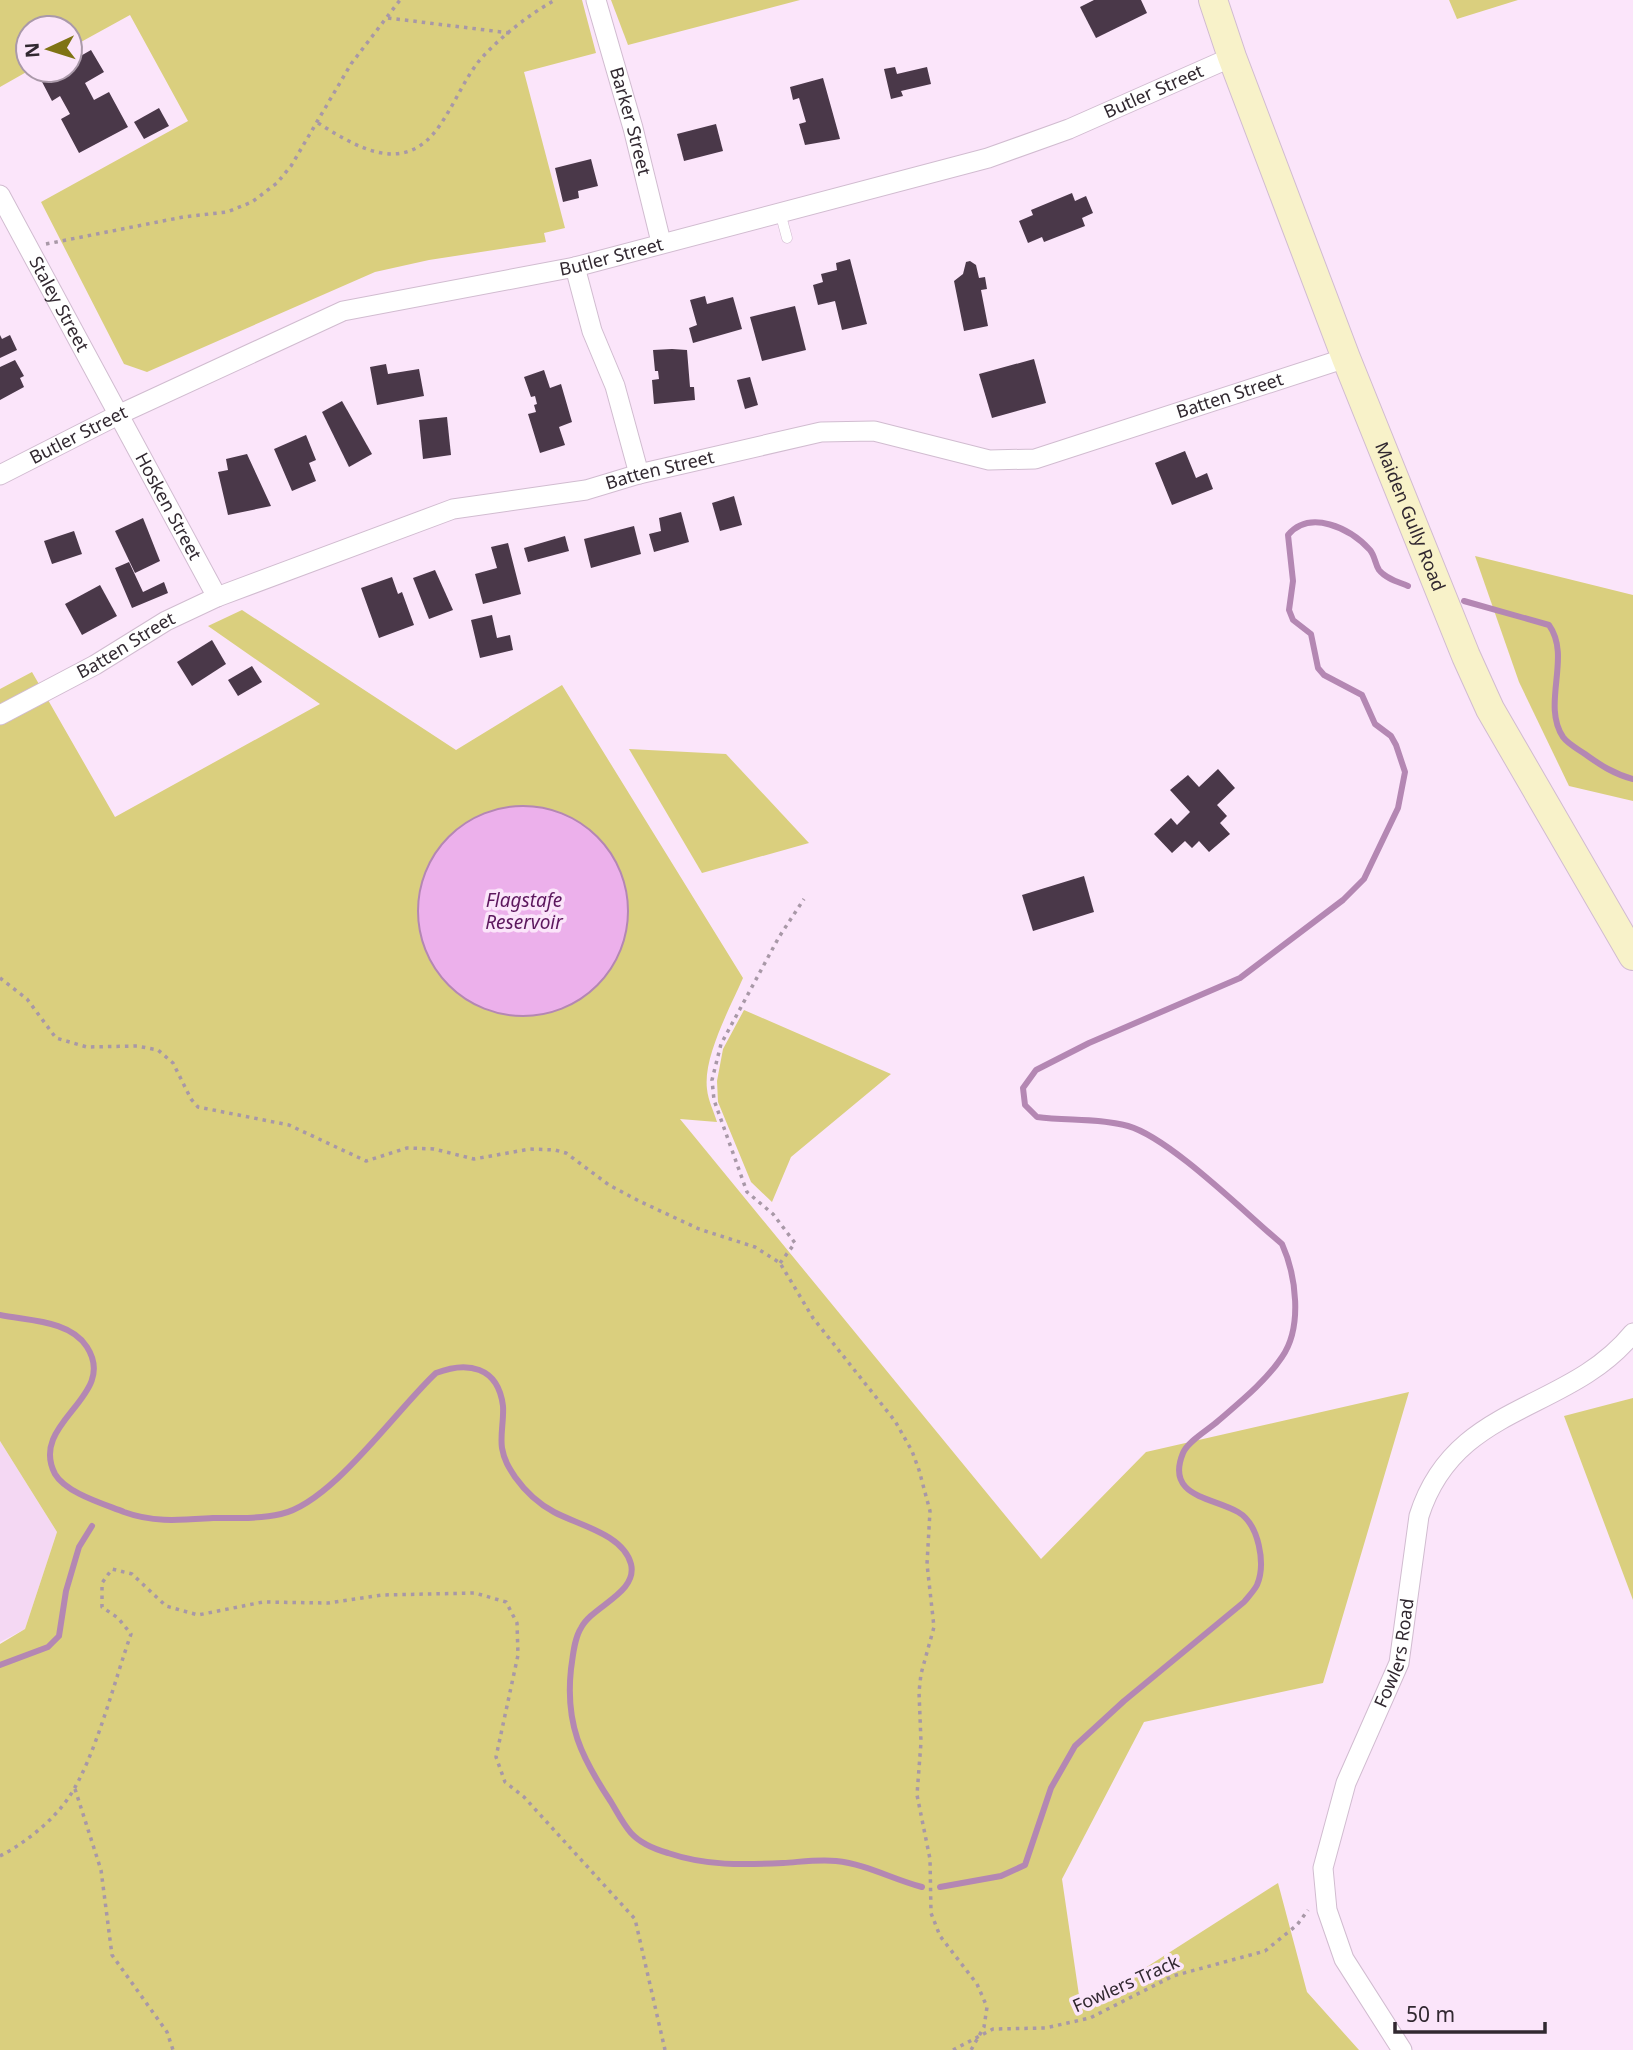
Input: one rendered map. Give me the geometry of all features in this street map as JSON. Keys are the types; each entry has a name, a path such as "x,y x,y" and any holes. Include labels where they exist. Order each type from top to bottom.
{"street":[{"name":"Barker Street","path":"596,0 626,102 661,242"},
{"name":"Maiden Gully Road","path":"1213,0 1346,358 1441,600 1485,698 1633,956"},
{"name":"Butler Street","path":"0,475 120,414 343,311 575,267 661,242 945,170 1023,146 1232,57"},
{"name":"Staley Street","path":"0,195 120,414"},
{"path":"575,267 592,331 615,386 639,474"},
{"name":"Batten Street","path":"0,715 95,665 166,621 217,597 426,516 453,509 577,492 790,437 847,430 901,436 989,460 1035,460 1346,358"},
{"name":"Hosken Street","path":"120,414 217,597"},
{"name":"Fowlers Road","path":"1402,2050 1343,1959 1334,1935 1323,1884 1326,1852 1346,1783 1399,1664 1419,1516 1435,1475 1468,1440 1497,1420 1598,1367 1615,1354 1633,1333"}],"lane":[{"path":"780,212 787,238"}],"path":[{"path":"29,247 183,217 228,212 252,202 284,174 318,123 351,64 400,0"},
{"path":"318,123 371,153 395,154 418,146 440,126 479,61 510,33 555,0"},
{"path":"388,18 510,33"},
{"path":"780,1263 795,1243 772,1214 747,1192 713,1100 712,1080 721,1044 779,937 804,899"},
{"path":"0,978 27,999 48,1030 64,1042 87,1047 149,1047 166,1055 191,1099 198,1107 209,1112 244,1114 289,1125 366,1161 407,1148 434,1149 474,1159 530,1149 555,1150 566,1153 632,1197 698,1228 755,1247 780,1263 813,1318 905,1437 927,1499 930,1522 927,1564 934,1627 919,1692 918,1806 930,1859 931,1913 940,1936 984,1995 987,2018 971,2050"},
{"path":"0,1856 24,1843 69,1797 89,1752 131,1634 118,1618 102,1608 102,1583 112,1569 132,1574 166,1606 198,1615 263,1602 328,1603 382,1595 475,1593 506,1602 517,1623 518,1655 496,1757 505,1782 524,1797 635,1919 665,2050"},
{"path":"74,1786 101,1870 112,1955 167,2032 173,2050"},
{"name":"Fowlers Track","path":"953,2050 1002,2027 1045,2028 1071,2024 1102,2013 1173,1976 1265,1951 1297,1926 1323,1884"}],"shaded area":[{"path":"0,0 582,0 596,53 524,72 565,228 544,233 546,242 429,260 375,272 147,372 124,364 41,202 188,121 130,15 84,40 84,14 14,14 14,79 0,87"},
{"path":"611,0 800,0 628,45"},
{"path":"1449,0 1518,0 1457,19"},
{"path":"1475,556 1633,595 1633,801 1569,786 1519,682"},
{"path":"242,610 456,750 562,685 743,978 709,1062 707,1089 717,1122 680,1119 1041,1559 1146,1452 1409,1392 1323,1683 1144,1722 1062,1879 1081,2009 1278,1883 1307,1992 1359,2050 0,2050 0,1644 25,1629 57,1532 0,1441 0,689 32,672 115,817 320,704 208,626"},
{"path":"629,749 726,754 809,843 702,873"},
{"path":"744,1010 891,1074 791,1157 772,1202 751,1182 718,1102 717,1081 723,1049"},
{"path":"1633,1398 1633,1600 1564,1416"},
{"path":"0,1441 57,1532 25,1629 0,1642"}],"water":[{"name":"Flagstafe Reservoir","path":"523,806 563,814 597,837 620,871 628,911 620,951 597,985 563,1008 523,1016 483,1008 449,985 426,951 418,911 426,871 449,837 483,814"}],"building":[{"path":"1094,0 1141,0 1147,13 1096,38 1080,7"},
{"path":"91,50 104,72 85,83 94,100 109,92 128,127 79,153 61,119 70,114 60,96 52,101 43,84 84,84 84,54"},
{"path":"895,67 897,74 927,67 931,84 901,91 903,96 891,99 884,69"},
{"path":"823,78 840,139 805,145 799,124 806,122 799,98 793,100 790,87"},
{"path":"159,108 169,126 144,139 134,122"},
{"path":"716,124 723,151 684,161 677,134"},
{"path":"591,159 598,186 578,191 579,198 563,202 555,168"},
{"path":"1072,193 1075,201 1086,196 1093,213 1082,218 1085,226 1044,242 1042,237 1028,243 1019,221 1033,215 1031,210"},
{"path":"850,259 867,324 842,330 835,301 818,305 813,285 823,282 821,274 837,270 836,263"},
{"path":"970,261 976,265 979,278 985,277 987,289 981,290 988,326 964,331 954,281 963,274 966,262"},
{"path":"705,296 707,304 733,297 742,329 693,343 689,328 697,325 690,300"},
{"path":"795,306 806,350 762,361 750,317"},
{"path":"0,335 2,339 10,335 17,350 0,358"},
{"path":"653,350 687,350 690,387 694,387 695,400 654,404 652,380 659,379 658,371 655,371"},
{"path":"1034,359 1046,403 992,418 979,374"},
{"path":"15,360 24,376 20,378 24,387 0,400 0,367"},
{"path":"386,364 388,374 419,369 424,396 377,405 370,367"},
{"path":"544,370 550,388 561,384 572,422 559,427 565,445 540,453 528,414 536,412 534,405 537,404 535,396 531,397 524,377"},
{"path":"750,377 758,405 745,409 737,380"},
{"path":"342,401 372,454 349,467 322,412"},
{"path":"447,417 451,455 423,459 419,420"},
{"path":"306,435 316,460 309,463 316,481 292,491 274,449"},
{"path":"1185,451 1196,478 1207,473 1213,489 1172,505 1155,463"},
{"path":"247,454 271,506 228,515 218,472 228,470 226,459"},
{"path":"734,496 742,525 720,531 712,503"},
{"path":"681,512 689,542 654,552 649,534 661,531 659,518"},
{"path":"143,518 160,561 135,573 115,531"},
{"path":"634,526 641,554 591,568 584,539"},
{"path":"74,531 82,554 52,564 44,541"},
{"path":"565,536 569,551 528,562 524,548"},
{"path":"508,543 521,594 483,604 475,574 497,568 491,547"},
{"path":"129,562 143,592 164,582 168,593 132,608 115,568"},
{"path":"435,570 453,610 429,619 413,578"},
{"path":"392,577 398,594 402,592 414,625 379,638 361,588"},
{"path":"100,585 117,616 82,635 65,604"},
{"path":"492,615 497,638 510,635 513,650 480,658 471,620"},
{"path":"212,640 226,664 192,686 177,662"},
{"path":"252,666 262,682 238,696 228,680"},
{"path":"1218,769 1235,788 1217,805 1227,816 1220,823 1230,834 1209,852 1199,841 1192,848 1185,841 1172,853 1154,834 1171,818 1177,825 1190,812 1170,790 1188,775 1199,787"},
{"path":"1084,876 1094,912 1033,931 1022,895"}],"waterway":[{"path":"940,1887 1001,1876 1025,1865 1051,1788 1075,1746 1124,1701 1244,1602 1257,1585 1261,1566 1259,1545 1251,1526 1238,1512 1186,1487 1180,1479 1179,1468 1189,1444 1261,1383 1289,1345 1295,1316 1294,1285 1282,1244 1165,1145 1128,1126 1037,1117 1025,1105 1023,1088 1036,1070 1089,1043 1240,978 1343,900 1364,879 1398,808 1405,772 1391,736 1375,724 1362,695 1324,675 1318,668 1311,634 1293,620 1289,610 1293,581 1288,535 1307,523 1330,524 1362,542 1370,550 1382,573 1408,586"},
{"path":"1464,601 1549,625 1558,651 1555,710 1563,737 1602,765 1633,779"},
{"path":"0,1315 48,1323 70,1331 87,1347 94,1365 92,1381 53,1439 50,1456 60,1481 86,1497 124,1512 157,1519 264,1517 301,1506 342,1474 436,1373 459,1367 479,1370 488,1375 495,1382 503,1406 504,1456 519,1482 548,1509 619,1545 631,1564 628,1583 594,1613 579,1632 573,1653 570,1689 573,1723 584,1755 600,1786 631,1833 653,1848 696,1860 739,1864 836,1861 858,1865 922,1887"},
{"path":"0,1665 48,1647 59,1636 66,1591 79,1547 92,1526"}]}
